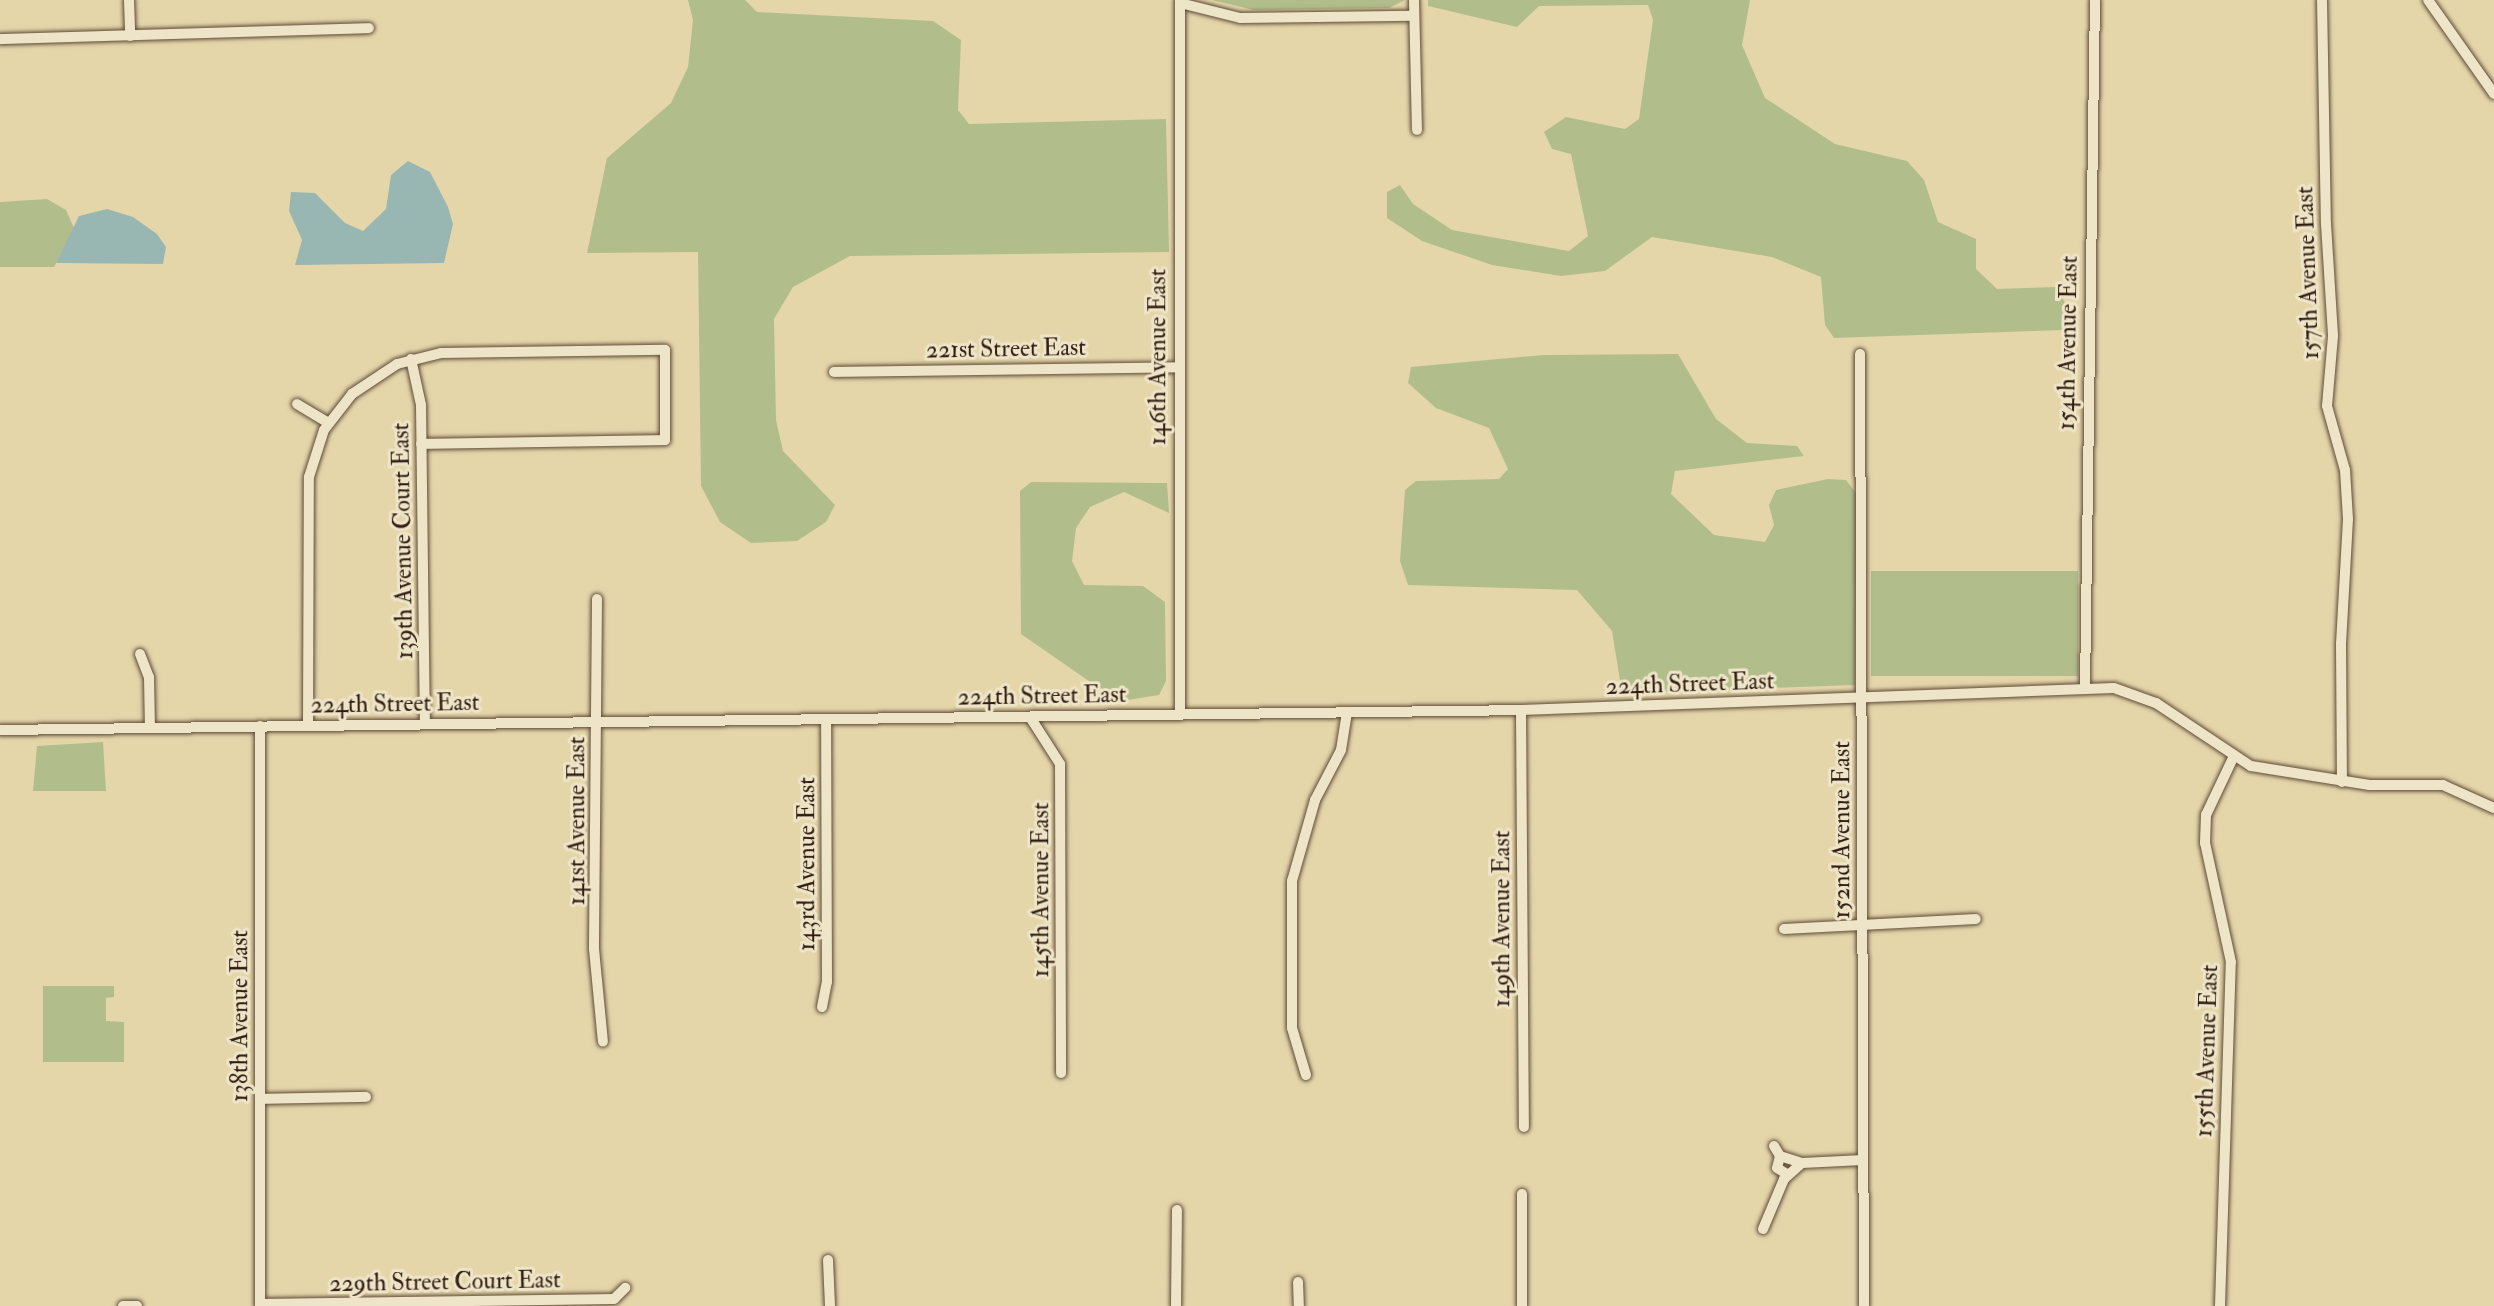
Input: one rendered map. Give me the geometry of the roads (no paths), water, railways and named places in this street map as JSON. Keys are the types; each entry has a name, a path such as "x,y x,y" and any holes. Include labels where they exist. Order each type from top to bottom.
{"street":[{"path":"129,0 130,36"},
{"path":"1414,0 1417,130"},
{"name":"154th Avenue East","path":"2085,688 2095,0"},
{"name":"157th Avenue East","path":"2322,0 2333,336 2327,406 2345,470 2348,519 2341,644 2342,782"},
{"path":"2428,0 2494,94"},
{"path":"1180,2 1240,18 1414,16"},
{"name":"146th Avenue East","path":"1180,2 1180,714"},
{"path":"0,39 369,28"},
{"path":"308,725 307,493 312,460 329,423 365,382 411,359 456,353 665,350 665,440 421,444"},
{"name":"152nd Avenue East","path":"1860,354 1864,1306"},
{"name":"139th Avenue Court East","path":"411,359 419,388 425,724"},
{"name":"221st Street East","path":"834,372 1178,367"},
{"path":"297,404 329,423"},
{"name":"141st Avenue East","path":"597,599 594,949 603,1042"},
{"path":"140,654 149,677 150,728"},
{"name":"224th Street East","path":"0,730 1521,710 2085,688 2146,698 2233,758 2265,770 2342,782 2443,785 2494,808"},
{"name":"149th Avenue East","path":"1521,710 1524,1127"},
{"path":"1306,1075 1292,1028 1292,881 1315,800 1341,750 1347,712"},
{"name":"145th Avenue East","path":"1030,717 1060,764 1061,1073"},
{"name":"143rd Avenue East","path":"822,1007 827,961 826,719"},
{"name":"138th Avenue East","path":"260,726 260,1305"},
{"name":"155th Avenue East","path":"2220,1306 2231,962 2205,832 2206,815 2233,758"},
{"path":"1784,929 1976,919"},
{"path":"260,1099 366,1097"},
{"path":"1787,1174 1777,1168 1777,1151 1802,1163 1863,1160"},
{"path":"1763,1229 1787,1174 1802,1163"},
{"path":"1522,1194 1522,1306"},
{"path":"1176,1306 1177,1210"},
{"path":"828,1260 830,1306"},
{"path":"1298,1282 1299,1306"},
{"name":"229th Street Court East","path":"260,1305 614,1299 625,1288"},
{"path":"123,1306 137,1306"}],"water":[{"path":"408,161 430,172 448,207 453,224 444,263 295,265 302,240 289,211 291,192 315,193 345,223 363,231 386,209 391,175"},
{"path":"107,209 133,217 157,234 166,247 163,264 56,263 79,216"}]}
